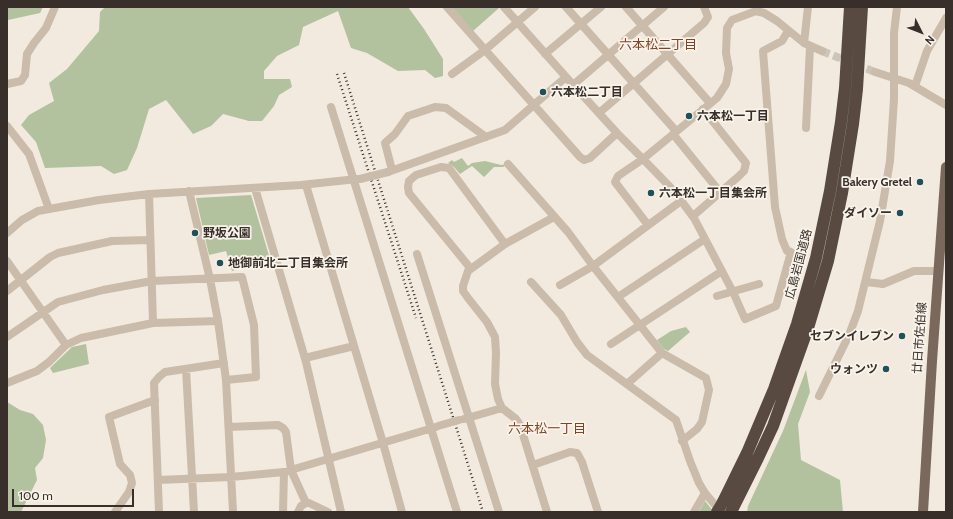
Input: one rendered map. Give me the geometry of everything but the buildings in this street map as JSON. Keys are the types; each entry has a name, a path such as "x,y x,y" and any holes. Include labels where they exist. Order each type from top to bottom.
{"highway":[{"name":"広島岩国道路","path":"720,509 747,453 774,389 797,324 816,258 830,191 841,122 845,88 850,7"},
{"path":"731,512 773,426 808,328 828,261 842,193 858,89 862,7"}],"main road":[{"name":"廿日市佐伯線","path":"922,512 938,270 945,200 946,167"}],"street":[{"path":"7,84 21,80 25,75 27,54 46,28 55,7"},
{"path":"447,7 575,152 584,160 590,158 617,133"},
{"path":"504,7 617,133 674,191 693,216 733,292 745,319 776,306 791,252 787,251 782,239 775,207 763,50 782,41 788,31"},
{"path":"452,74 485,50 535,7"},
{"path":"566,7 634,83 675,132 720,192"},
{"path":"545,54 601,7"},
{"path":"626,7 710,103"},
{"path":"573,85 664,7"},
{"path":"599,113 704,23 708,17 704,7"},
{"path":"806,128 808,7"},
{"path":"819,396 849,335 858,311 880,221 890,161 894,99 894,32 897,7"},
{"path":"648,225 615,182 618,176 643,158 717,98 726,84 729,69 726,53 727,28 732,20 756,11 764,13 807,45 822,51"},
{"path":"915,86 927,51 946,18"},
{"path":"875,72 915,86 946,106"},
{"path":"7,233 22,220 38,211 99,200 190,191 306,185 356,179 390,171 505,130 566,77"},
{"path":"330,107 356,179 435,428 457,512"},
{"path":"390,171 385,143 395,134 408,116 435,107 446,108 486,137"},
{"path":"693,216 744,170 746,163 703,109"},
{"path":"7,126 29,154 49,209"},
{"path":"508,164 568,232 662,353 706,378 709,390 702,422 697,429 682,441"},
{"path":"471,269 409,193 408,187 410,181 416,175 441,167 449,168 505,244"},
{"path":"306,185 383,443 402,512"},
{"path":"255,188 305,358 340,512"},
{"path":"190,191 210,279 224,363 233,512"},
{"path":"149,194 153,323"},
{"path":"560,285 593,266 681,201"},
{"path":"547,512 520,425 516,419 502,408 498,399 495,384 495,337 487,322 463,291 463,286 468,272 471,269 505,244 554,217"},
{"path":"618,297 705,239"},
{"path":"7,291 50,257 58,253 112,241 150,240"},
{"path":"417,254 499,512"},
{"path":"7,261 66,345"},
{"path":"866,282 883,284 914,271 938,270"},
{"path":"611,344 722,271"},
{"path":"7,337 58,302 103,290 152,281 242,277 254,325 256,377 226,380"},
{"path":"531,282 561,315 577,342 588,355 676,420 682,441 705,493 720,509"},
{"path":"717,296 759,284"},
{"path":"7,383 37,371 49,362 66,345 81,338 153,323 218,321"},
{"path":"305,358 354,346"},
{"path":"627,384 662,353"},
{"path":"159,512 154,384 159,377 166,372 224,363"},
{"path":"186,369 194,512"},
{"path":"115,512 129,492 132,483 130,475 120,464 109,417 155,400"},
{"path":"158,480 232,477 288,471 502,408"},
{"path":"229,427 278,425 286,432 288,471 283,512"},
{"path":"533,465 570,452 577,454 582,462 598,512"},
{"path":"288,471 306,503"},
{"path":"694,512 705,493"},
{"path":"298,512 301,506 306,503 328,512"}],"green space":[{"path":"7,7 43,7 40,13 8,20"},
{"path":"105,7 408,7 443,59 443,76 435,78 425,70 398,71 367,53 351,48 338,11 303,27 299,45 277,56 264,71 264,79 290,79 292,87 279,95 274,106 262,121 249,121 223,114 211,126 193,134 166,100 149,109 137,148 127,170 114,174 101,166 45,168 36,142 21,125 29,115 54,101 49,83 67,69 99,31 100,12"},
{"path":"452,7 498,7 499,8 473,31"},
{"path":"462,158 468,166 472,163 485,161 501,165 508,164 503,167 494,167 484,177 472,166 460,174 448,163 452,160 454,162"},
{"path":"251,195 270,259 232,271 226,251 209,255 196,198"},
{"path":"686,327 690,332 668,351 664,349 657,340 671,331"},
{"path":"86,344 89,364 53,373 50,368 72,347"},
{"path":"806,370 810,392 798,424 801,460 840,480 843,512 747,512 748,506 783,431"},
{"path":"7,402 20,410 33,414 43,425 46,440 43,458 35,468 37,480 21,512 7,512"},
{"path":"705,501 714,512 699,512"}],"tunnel":[{"path":"822,51 875,72"}],"railway":[{"path":"344,73 483,512"},
{"path":"337,74 416,318"}],"place":[{"name":"六本松二丁目","path":"543,92"},
{"name":"六本松一丁目","path":"689,116"},
{"name":"Bakery Gretel","path":"920,182"},
{"name":"六本松一丁目集会所","path":"651,193"},
{"name":"ダイソー","path":"900,213"},
{"name":"野坂公園","path":"195,233"},
{"name":"地御前北二丁目集会所","path":"220,263"},
{"name":"セブンイレブン","path":"902,336"},
{"name":"ウォンツ","path":"886,369"}],"district":[{"name":"六本松二丁目","path":"658,45"},
{"name":"六本松一丁目","path":"547,429"}]}
